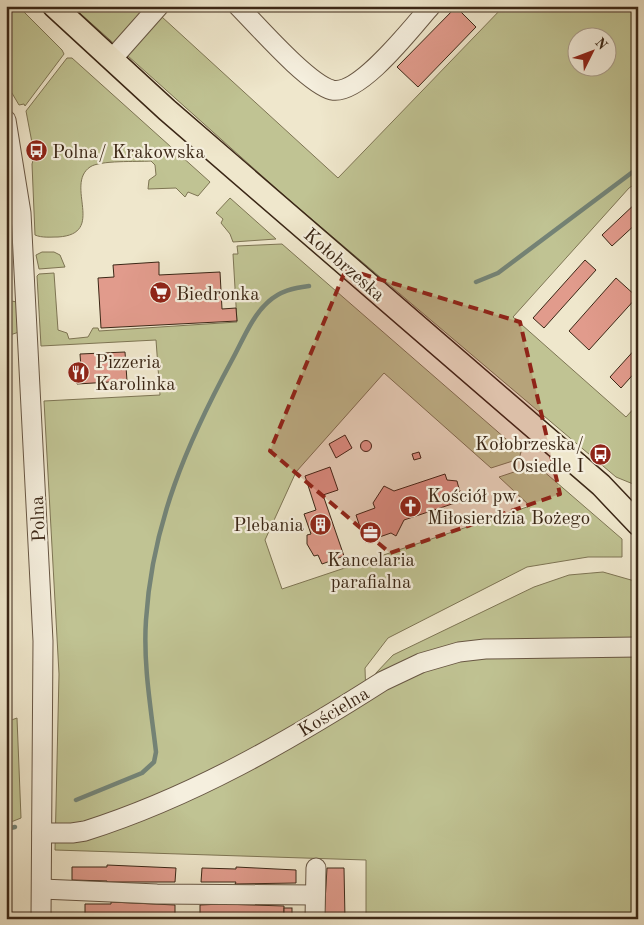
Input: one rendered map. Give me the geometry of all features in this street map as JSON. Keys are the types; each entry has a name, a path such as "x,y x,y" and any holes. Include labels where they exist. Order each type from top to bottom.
{"main road":[{"name":"Kołobrzeska","path":"54,6 174,116 593,479 637,522"}],"street":[{"path":"112,59 159,6"},
{"path":"238,6 312,79 332,90 354,84 380,65 431,6"},
{"name":"Polna","path":"6,120 18,183 14,240 43,641 41,919"},
{"name":"Kościelna","path":"42,833 85,831 189,791 248,761 389,678 440,656 485,649 638,647"},
{"path":"315,919 316,868"},
{"path":"42,889 157,894 315,895"}],"highlighted area":[{"path":"346,269 520,322 560,494 390,553 270,451"}],"green space":[{"path":"6,6 18,6 64,54 25,106 24,104 19,105 6,83"},
{"path":"72,6 150,6 338,178 504,6 638,6 638,182 629,188 513,317 626,417 638,404 638,486 616,477 288,199"},
{"path":"67,58 72,58 210,182 198,196 188,192 185,197 176,188 148,189 149,180 156,175 155,165 151,161 102,163 90,167 83,175 81,196 83,218 80,227 72,234 58,237 35,235 32,164 34,157 40,156 38,147 33,148 26,111"},
{"path":"230,198 276,239 233,242 230,234 221,223 223,219 216,213"},
{"path":"282,244 521,452 519,459 491,468 384,373 296,472 265,540 282,589 530,506 499,477 523,469 541,469 622,539 622,557 588,557 527,567 388,638 365,668 366,699 376,673 393,655 534,587 569,575 603,572 638,582 638,919 366,919 366,860 55,850 59,674 44,401 160,395 156,340 41,346 37,276 39,274 54,273 58,330 67,333 69,339 88,337 93,328 98,328 99,331 237,322 233,254 238,254 237,246"},
{"path":"42,252 54,252 60,255 65,267 39,269 36,255"},
{"path":"6,300 17,302 19,332 7,336"},
{"path":"17,718 21,818 6,824 6,722"}],"building":[{"path":"456,7 476,27 418,87 397,67"},
{"path":"638,201 638,222 612,246 602,235"},
{"path":"585,260 596,270 544,328 533,318"},
{"name":"Biedronka","path":"159,262 159,275 220,272 222,309 236,308 237,321 101,328 98,278 114,277 113,265"},
{"path":"616,278 637,297 589,350 569,331"},
{"path":"638,346 638,369 621,388 610,377"},
{"path":"125,352 127,381 77,384 76,368 81,368 80,354"},
{"path":"345,435 352,448 336,458 329,444"},
{"path":"366,440 372,446 366,452 360,446"},
{"path":"419,452 421,458 414,460 412,454"},
{"name":"Plebania","path":"330,467 338,490 323,495 344,556 322,564 318,555 314,556 307,544 307,535 311,534 304,514 316,510 305,476"},
{"name":"Kościół pw. Miłosierdzia Bożego","path":"445,474 447,480 457,481 460,491 453,498 455,503 404,520 396,536 391,533 365,542 356,515 375,508 373,503 384,486 394,491"},
{"path":"107,865 176,868 175,882 72,880 72,867 107,867"},
{"path":"236,867 296,870 296,883 235,884 236,882 201,882 202,868 236,869"},
{"path":"327,868 344,868 345,919 324,919"},
{"path":"111,902 175,905 175,919 85,919 85,904 111,904"},
{"path":"200,905 284,906 284,919 200,919"},
{"path":"284,908 292,908 292,919 284,919"}],"waterway":[{"path":"476,282 498,273 638,168"},
{"path":"76,800 142,773 154,762 156,752 147,670 146,620 156,551 174,485 200,422 257,314 277,295 292,289 309,286"},
{"path":"6,829 15,827"}],"place":[{"name":"Polna/ Krakowska","path":"36,151"},
{"name":"Biedronka","path":"160,293"},
{"name":"Pizzeria Karolinka","path":"79,372"},
{"name":"Kołobrzeska/ Osiedle I","path":"600,454"},
{"name":"Kościół pw. Miłosierdzia Bożego","path":"411,506"},
{"name":"Plebania","path":"320,524"},
{"name":"Kancelaria parafialna","path":"371,533"}]}
